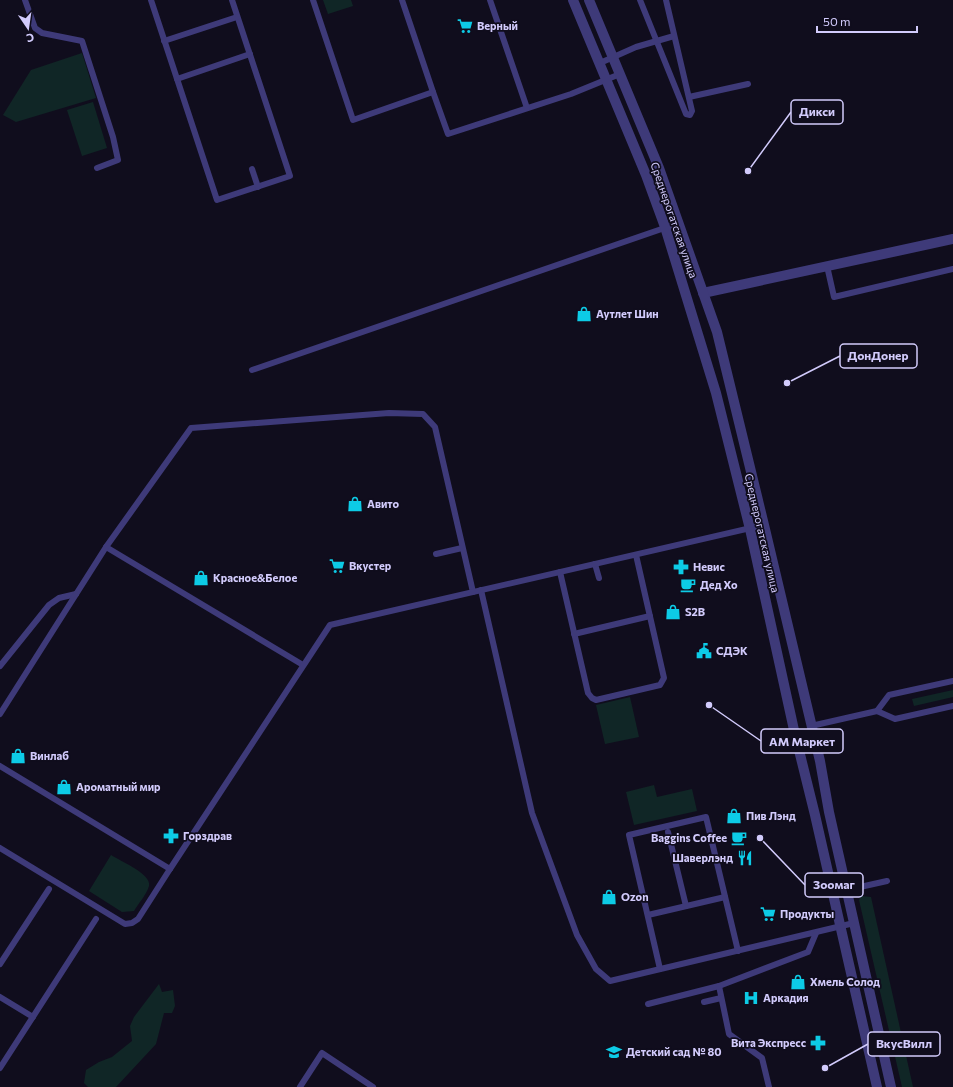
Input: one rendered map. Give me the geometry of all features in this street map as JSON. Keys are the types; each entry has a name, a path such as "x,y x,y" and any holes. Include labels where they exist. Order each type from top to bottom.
{"street":[{"name":"Среднерогатская улица","path":"573,0 607,80 665,226 716,393 750,529 797,744 833,893 877,1087"},
{"name":"Среднерогатская улица","path":"589,0 659,168 720,344 811,726 846,890 891,1087"},
{"path":"703,293 953,238"}],"lane":[{"path":"25,0 34,28 42,34 82,41 113,137 118,160 97,168"},
{"path":"150,0 217,200 290,176 232,0"},
{"path":"313,0 353,120 433,92"},
{"path":"402,0 448,134 527,108 620,74"},
{"path":"490,0 527,108"},
{"path":"640,0 686,114 690,115 692,112 689,97 666,0"},
{"path":"164,41 237,17"},
{"path":"600,63 674,36"},
{"path":"177,79 250,54"},
{"path":"689,97 748,84"},
{"path":"252,169 258,186"},
{"path":"252,370 593,254 665,226 679,223"},
{"path":"827,266 834,297 953,269"},
{"path":"0,714 106,547 191,428 389,413 424,414 435,427 473,592"},
{"path":"0,848 125,924 132,923 138,919 330,625 764,525"},
{"path":"106,547 304,665"},
{"path":"436,554 462,548"},
{"path":"560,572 588,693 596,700 660,685 664,678 636,555"},
{"path":"595,564 598,578"},
{"path":"481,590 532,813 577,936 596,968 610,981 660,969 696,958 738,951 854,923"},
{"path":"0,666 49,605 59,598 76,594"},
{"path":"574,634 650,616"},
{"path":"877,711 889,695 953,681"},
{"path":"811,726 877,711 895,719 953,706"},
{"path":"0,766 170,869"},
{"path":"660,969 628,835 706,816 738,951"},
{"path":"668,832 686,906"},
{"path":"833,893 887,881"},
{"path":"0,964 49,889"},
{"path":"648,916 725,897"},
{"path":"0,1068 96,919"},
{"path":"648,1004 719,986 808,952 816,933"},
{"path":"719,986 729,1034 762,1058 768,1087"},
{"path":"0,996 33,1017"},
{"path":"704,1002 721,998"},
{"path":"300,1087 322,1053 373,1087"}],"green space":[{"path":"323,0 351,0 353,6 328,14"},
{"path":"82,53 96,98 16,122 3,115 31,70"},
{"path":"93,102 107,148 82,156 67,110"},
{"path":"953,690 953,697 914,706 912,699"},
{"path":"630,697 639,737 605,744 596,705"},
{"path":"654,785 657,797 692,789 697,811 634,825 626,792"},
{"path":"111,855 141,872 149,881 149,886 146,892 134,911 122,912 89,891"},
{"path":"861,896 871,897 913,1087 902,1087 859,900"},
{"path":"159,984 162,992 173,990 175,1006 172,1013 164,1013 156,1044 116,1087 88,1087 84,1083 86,1070 99,1062 112,1057 132,1041 130,1026 134,1017"}],"place":[{"name":"Верный","path":"465,26"},
{"name":"Дикси","path":"748,171"},
{"name":"Аутлет Шин","path":"584,314"},
{"name":"ДонДонер","path":"787,383"},
{"name":"Авито","path":"355,504"},
{"name":"Вкустер","path":"337,566"},
{"name":"Невис","path":"681,567"},
{"name":"Красное&Белое","path":"201,578"},
{"name":"Дед Хо","path":"688,585"},
{"name":"S2B","path":"673,612"},
{"name":"СДЭК","path":"704,651"},
{"name":"АМ Маркет","path":"709,705"},
{"name":"Винлаб","path":"18,756"},
{"name":"Ароматный мир","path":"64,787"},
{"name":"Пив Лэнд","path":"734,816"},
{"name":"Горздрав","path":"171,836"},
{"name":"Baggins Coffee","path":"739,838"},
{"name":"Зоомаг","path":"760,838"},
{"name":"Шаверлэнд","path":"745,858"},
{"name":"Ozon","path":"609,897"},
{"name":"Продукты","path":"768,914"},
{"name":"Хмель Солод","path":"798,982"},
{"name":"Аркадия","path":"751,998"},
{"name":"Вита Экспресс","path":"818,1043"},
{"name":"Детский сад № 80","path":"614,1052"},
{"name":"ВкусВилл","path":"825,1068"}]}
